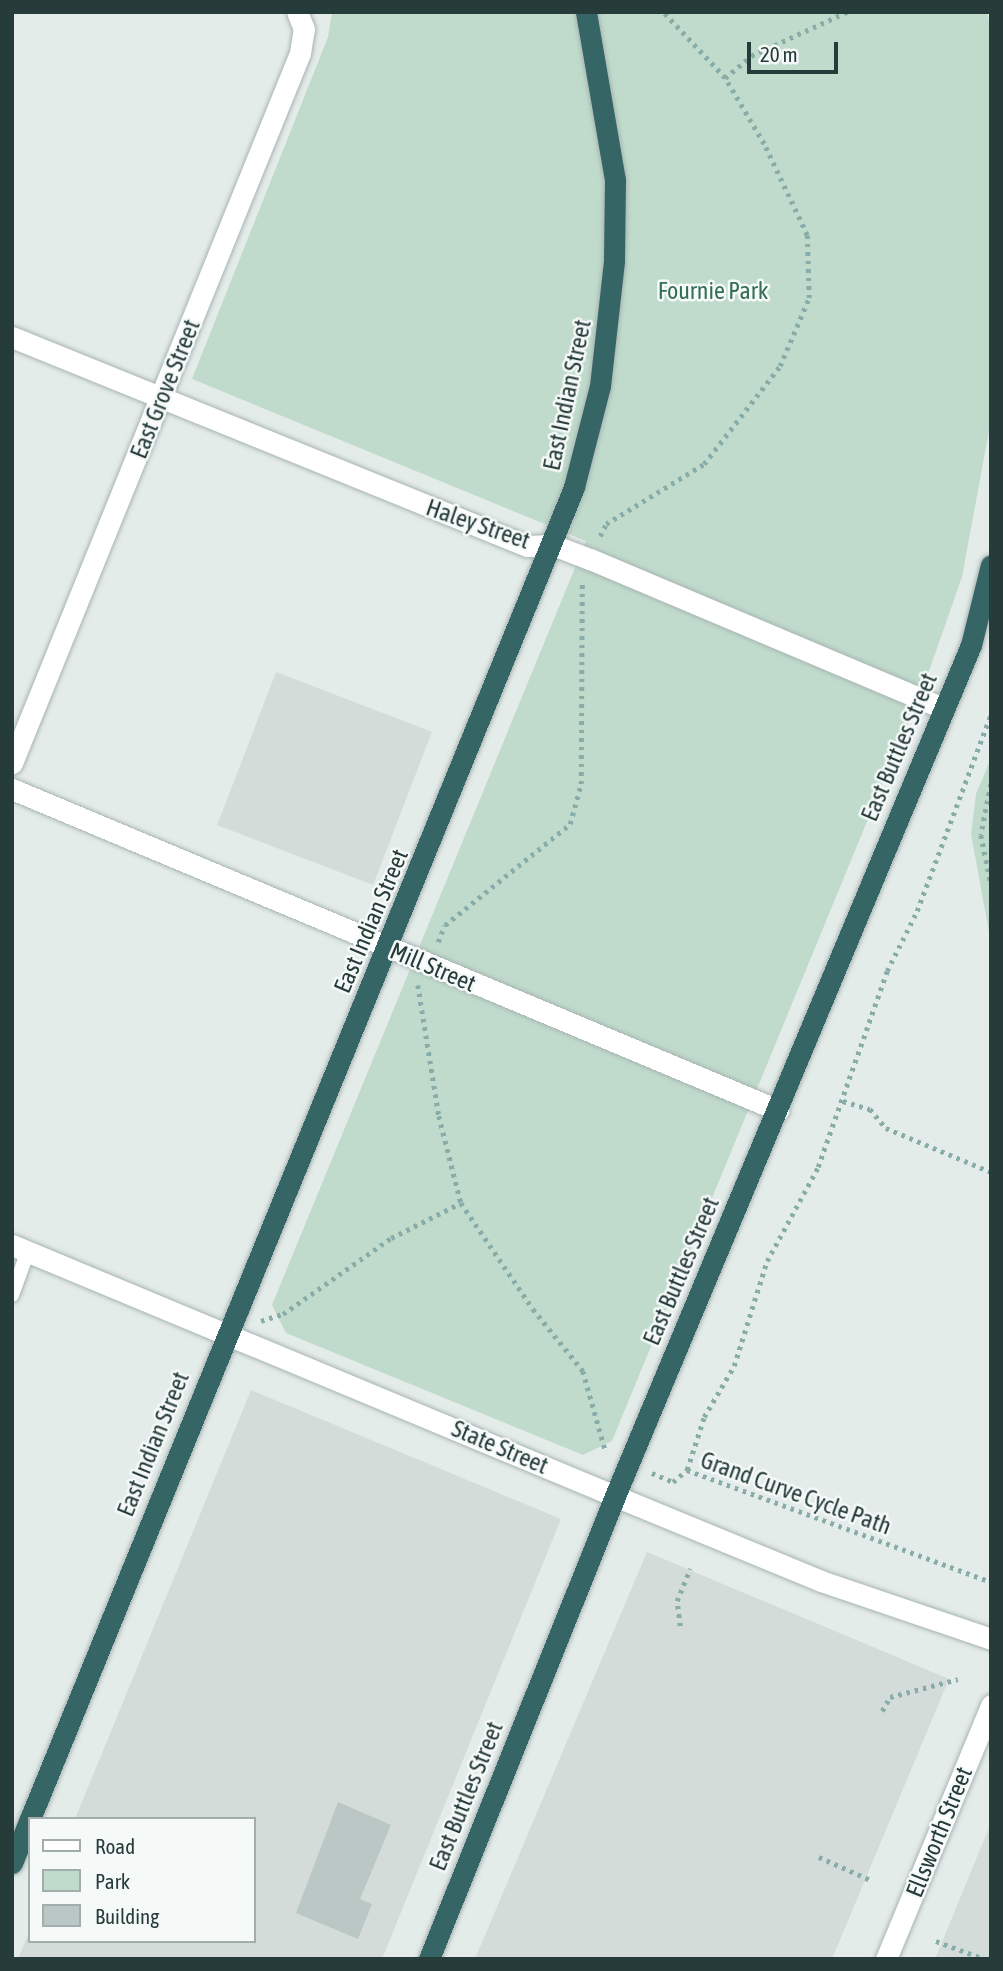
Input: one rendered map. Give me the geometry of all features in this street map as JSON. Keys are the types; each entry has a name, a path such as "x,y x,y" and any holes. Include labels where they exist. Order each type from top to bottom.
{"highway":[{"name":"East Indian Street","path":"31,1817 226,1332 554,545 600,386 614,261 614,167 586,12"},
{"path":"971,645 991,565"},
{"name":"East Buttles Street","path":"429,1959 615,1496 971,645"},
{"name":"East Indian Street","path":"12,1863 28,1824"}],"street":[{"name":"East Grove Street","path":"12,763 300,52 304,29 297,12"},
{"name":"Haley Street","path":"12,337 161,400 527,546 554,545 590,559 943,708"},
{"name":"East Buttles Street","path":"971,645 991,607"},
{"name":"Mill Street","path":"12,789 778,1110"},
{"name":"State Street","path":"20,1248 821,1581 991,1639"},
{"name":"Ellsworth Street","path":"886,1959 991,1705"}],"lane":[{"path":"12,1294 20,1248"}],"path":[{"name":"Grand Curve Cycle Path","path":"663,12 725,78 807,234 810,298 780,366 704,464 606,524 580,590 581,784 570,824 445,925 415,992 461,1203 533,1309 583,1371 605,1452 628,1465 673,1482 687,1470 991,1582"},
{"path":"725,78 751,57 847,12"},
{"path":"687,1470 704,1417 734,1366 767,1261 818,1167 887,971 916,911 991,714"},
{"path":"991,784 981,835 991,884"},
{"path":"843,1101 870,1109 886,1128 991,1172"},
{"path":"226,1332 283,1314 391,1238 461,1203"},
{"path":"680,1626 677,1601 690,1568"},
{"path":"882,1711 890,1697 958,1679"},
{"path":"818,1857 873,1881"},
{"path":"936,1941 984,1959"}],"shaded area":[{"path":"276,672 432,732 373,885 217,825"},
{"path":"251,1390 561,1519 382,1959 18,1959 28,1935 28,1943 256,1943 256,1817 76,1817"},
{"path":"647,1552 949,1679 832,1959 475,1959"},
{"path":"991,1823 991,1959 935,1959"}],"green space":[{"name":"Fournie Park","path":"332,12 987,12 990,24 991,420 962,577 929,671 612,1441 583,1455 286,1333 272,1305 586,541 192,379 328,37"},
{"path":"991,758 991,943 971,834 976,794"}],"building":[{"path":"338,1802 391,1825 360,1899 372,1904 358,1939 296,1913"}]}
